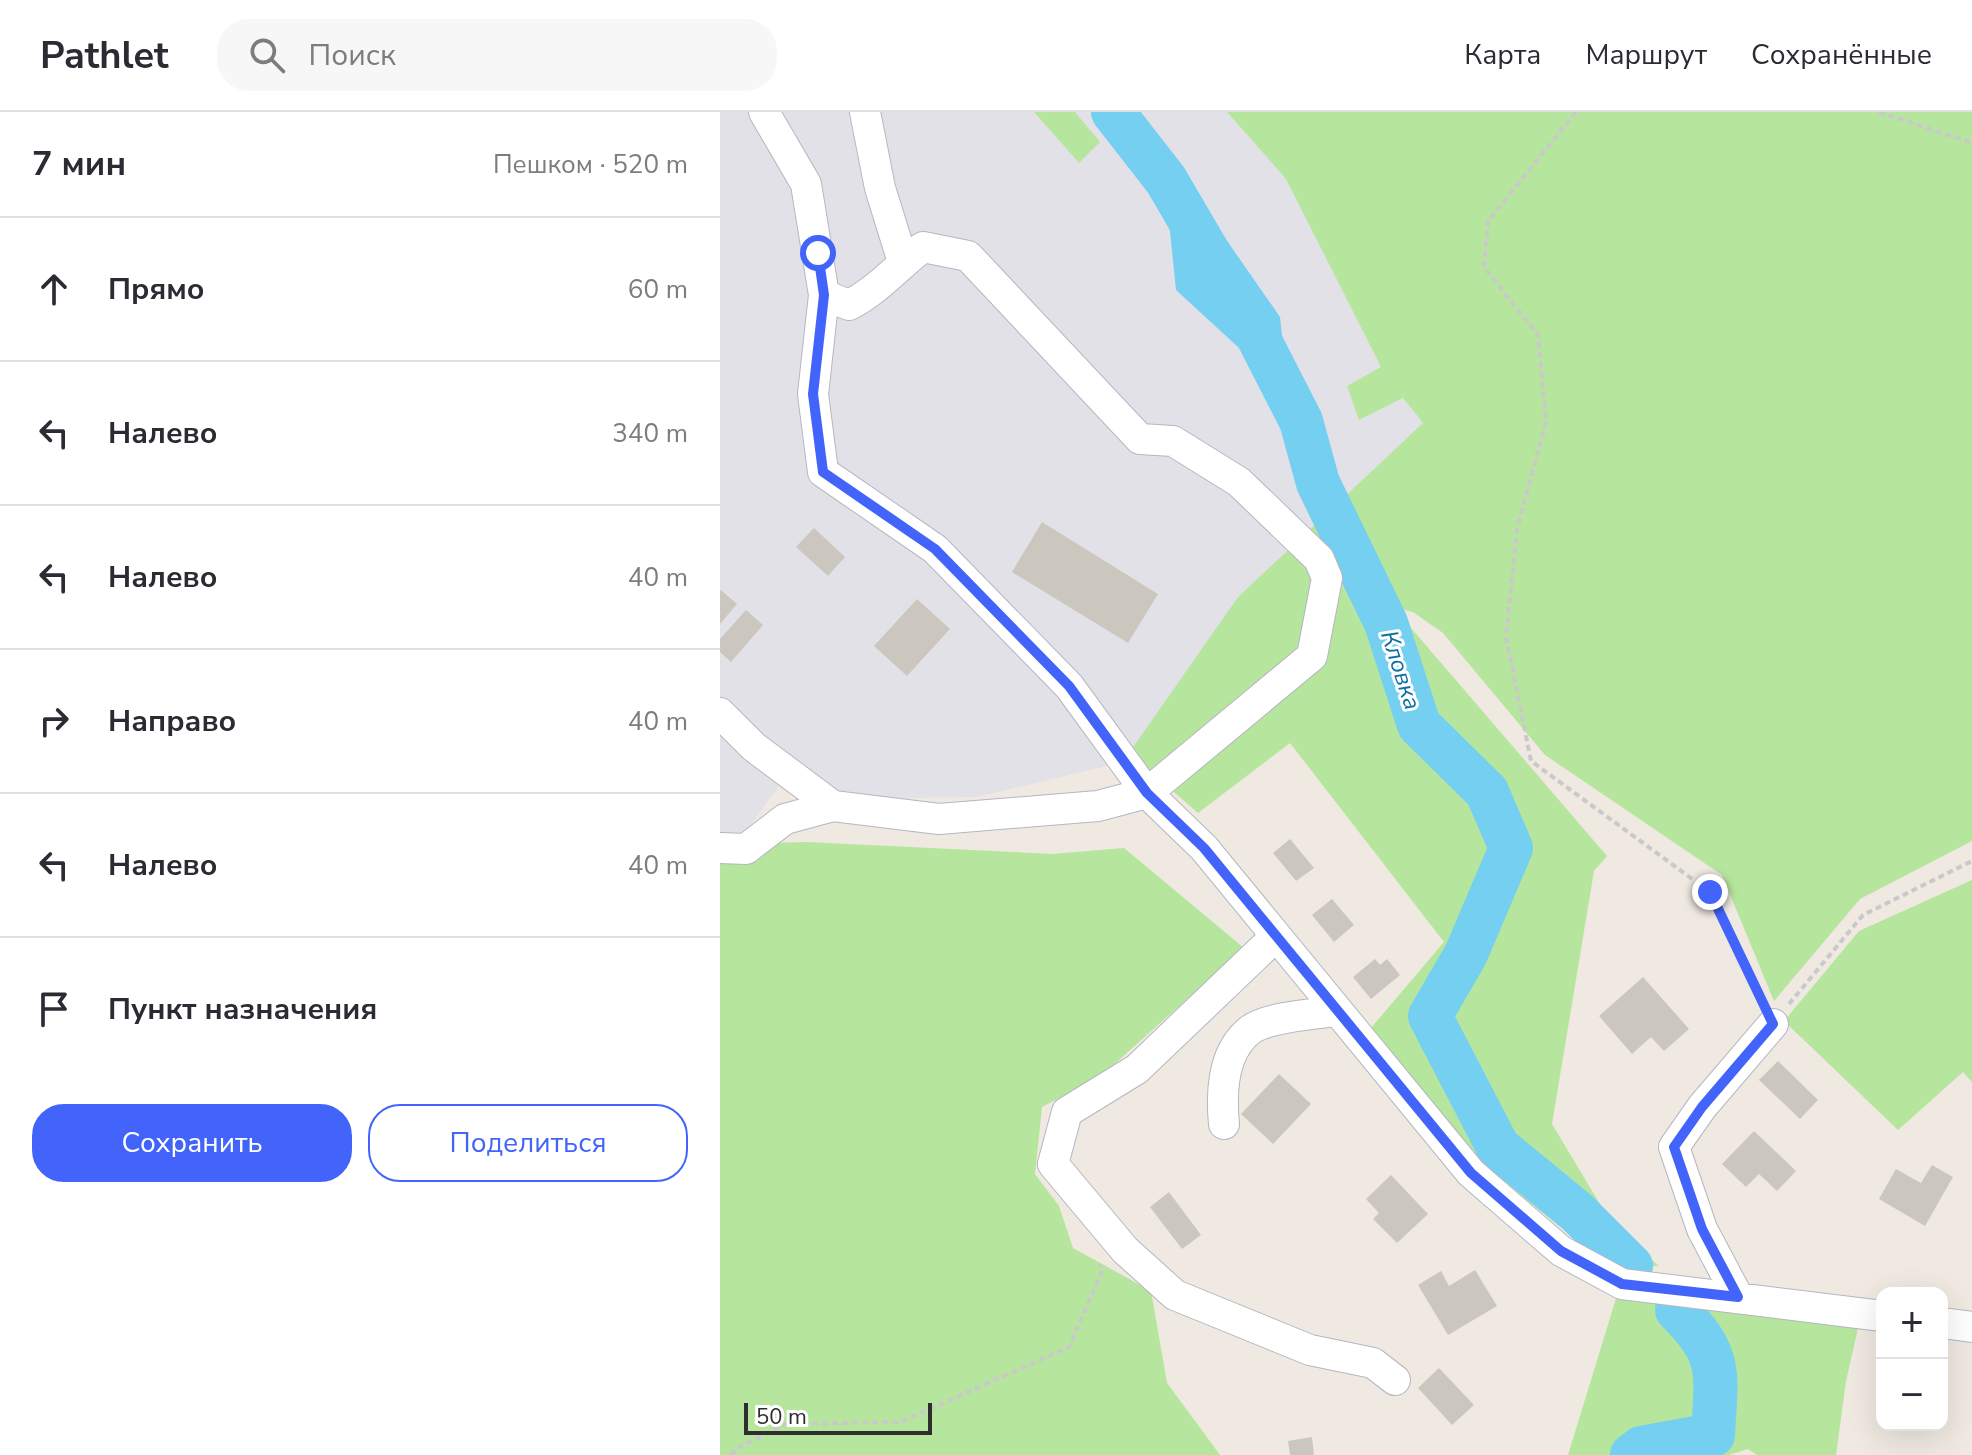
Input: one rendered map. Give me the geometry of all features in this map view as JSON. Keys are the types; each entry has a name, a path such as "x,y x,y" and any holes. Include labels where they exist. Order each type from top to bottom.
{"street":[{"path":"764,112 806,184 824,295 813,394 823,472 935,549 1069,686 1147,793 1204,848 1471,1173 1561,1251 1622,1284 1876,1315"},
{"path":"865,112 880,188 903,262"},
{"path":"720,848 746,849 785,819 833,806 939,819 1098,806 1147,793 1312,656 1327,578 1319,559 1239,482 1173,441 1140,439 968,256 923,247 870,295 849,305 824,295"},
{"path":"720,713 754,747 833,806"},
{"path":"1275,937 1137,1069 1067,1112 1053,1164 1125,1250 1175,1295 1310,1350 1373,1363 1395,1380"},
{"path":"1224,1124 1220,1089 1234,1051 1251,1030 1290,1018 1337,1011"},
{"path":"1738,1297 1702,1229 1674,1147 1702,1107 1773,1024"},
{"path":"1948,1324 1972,1327"}],"path":[{"path":"1576,112 1488,221 1484,267 1538,335 1546,422 1517,529 1506,637 1531,761 1710,892 1773,1024 1863,915 1972,861"},
{"path":"1879,112 1972,143"},
{"path":"731,1455 736,1449 785,1424 901,1422 1069,1347 1101,1274 1099,1258"}],"shaded area":[{"path":"720,112 1034,112 1079,163 1075,112 1227,112 1286,179 1381,367 1359,419 1403,398 1424,423 1238,597 1129,753 1115,764 977,797 857,799 785,777 743,836 720,843"}],"green space":[{"path":"1034,112 1075,112 1100,142 1079,163"},
{"path":"1227,112 1972,112 1972,841 1860,899 1774,1001 1722,875 1545,755 1443,633 1413,612 1393,607 1607,856 1594,871 1552,1124 1613,1226 1659,1266 1610,1267 1456,1143 1371,1028 1444,942 1290,743 1198,813 1129,753 1238,597 1423,423 1403,398 1359,420 1347,386 1381,367 1286,179"},
{"path":"807,842 1052,854 1124,848 1244,948 1100,1077 1042,1107 1035,1174 1059,1206 1073,1248 1151,1291 1167,1383 1220,1455 720,1455 720,860 769,843"},
{"path":"1972,880 1972,1082 1963,1072 1898,1130 1784,1021 1859,931"},
{"path":"1618,1292 1859,1324 1846,1381 1836,1455 1757,1455 1748,1449 1729,1455 1568,1455"}],"water":[{"path":"1168,212 1207,212 1280,317 1288,393 1176,290"}],"building":[{"path":"1042,522 1158,594 1128,643 1012,572"},
{"path":"814,528 845,557 828,576 796,547"},
{"path":"720,591 737,604 720,624"},
{"path":"917,599 950,629 907,676 874,646"},
{"path":"746,610 763,625 731,662 720,652 720,639"},
{"path":"1290,839 1314,868 1296,881 1273,853"},
{"path":"1332,899 1354,925 1334,942 1312,915"},
{"path":"1375,959 1380,965 1387,959 1400,975 1371,999 1353,977"},
{"path":"1643,977 1689,1029 1664,1051 1651,1037 1632,1054 1599,1016"},
{"path":"1778,1061 1818,1100 1800,1119 1759,1080"},
{"path":"1279,1074 1311,1104 1273,1144 1241,1114"},
{"path":"1754,1131 1796,1171 1777,1191 1759,1174 1746,1187 1722,1164"},
{"path":"1932,1165 1953,1177 1925,1226 1879,1199 1896,1169 1921,1183"},
{"path":"1391,1175 1428,1214 1397,1243 1373,1219 1379,1213 1366,1199"},
{"path":"1169,1192 1201,1235 1182,1249 1150,1207"},
{"path":"1475,1270 1497,1306 1448,1335 1418,1285 1441,1271 1449,1286"},
{"path":"1439,1368 1474,1405 1452,1425 1418,1388"},
{"path":"1312,1437 1314,1455 1290,1455 1288,1441"}],"waterway":[{"name":"Кловка","path":"1113,112 1166,180 1214,262"},
{"name":"Кловка","path":"1259,339 1301,421 1318,483 1386,623 1419,725 1487,792 1511,848 1466,954 1430,1016 1498,1147 1577,1212 1631,1266"},
{"name":"Кловка","path":"1632,1455 1641,1448 1713,1435 1714,1367 1703,1340 1677,1310"}],"route":[{"path":"818,253 824,295 813,394 823,472 935,549 1069,686 1147,793 1204,848 1471,1173 1561,1251 1622,1284 1738,1297 1702,1229 1674,1147 1702,1107 1773,1024 1710,892"}]}
